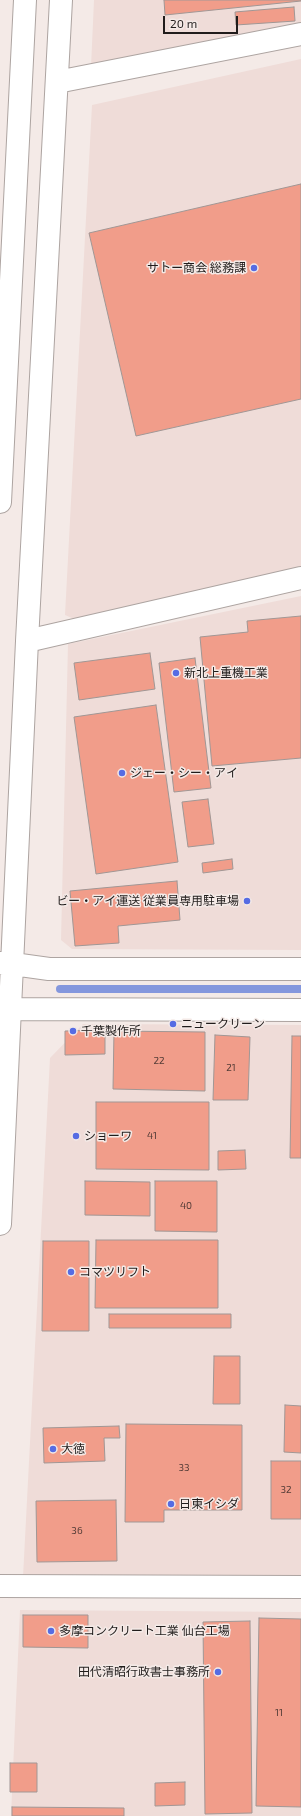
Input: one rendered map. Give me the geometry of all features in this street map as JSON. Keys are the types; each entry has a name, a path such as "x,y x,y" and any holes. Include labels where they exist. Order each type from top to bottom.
{"street":[{"path":"0,502 25,0"},
{"path":"0,1224 6,964 27,641 61,0"},
{"path":"57,82 301,34"},
{"path":"27,641 301,578"},
{"path":"6,964 49,969 301,969"},
{"path":"5,1009 301,1010"},
{"path":"0,1586 301,1587"}],"shaded area":[{"path":"94,0 301,0 301,24 91,67"},
{"path":"301,59 301,571 79,621 65,615 92,105"},
{"path":"301,596 301,950 72,949 61,940 68,644"},
{"path":"83,1024 301,1025 301,1577 23,1577 50,1058"},
{"path":"20,1610 301,1612 301,1816 11,1816"}],"building":[{"path":"164,0 301,0 301,1 165,15"},
{"path":"294,7 295,21 236,25 235,12"},
{"path":"301,184 301,399 136,436 89,233"},
{"path":"301,616 301,758 212,766 200,637 248,632 247,621"},
{"path":"150,653 155,689 79,700 74,663"},
{"path":"195,658 211,788 174,792 159,663"},
{"path":"156,705 178,862 96,874 74,717"},
{"path":"208,799 214,844 188,847 182,802"},
{"path":"232,859 233,869 203,873 202,863"},
{"path":"177,881 180,920 118,926 119,943 75,946 70,891"},
{"path":"105,1030 105,1054 65,1055 65,1031"},
{"path":"114,1031 205,1032 205,1091 113,1089"},
{"path":"215,1035 250,1037 248,1100 213,1100"},
{"path":"292,1036 301,1036 301,1158 290,1158"},
{"path":"96,1102 209,1102 209,1170 96,1169"},
{"path":"245,1150 246,1169 218,1170 218,1151"},
{"path":"85,1181 150,1182 150,1216 85,1215"},
{"path":"155,1181 217,1181 217,1232 155,1231"},
{"path":"96,1240 218,1240 218,1308 95,1308"},
{"path":"43,1241 89,1241 89,1331 42,1331"},
{"path":"109,1314 231,1314 231,1328 109,1328"},
{"path":"214,1356 240,1356 240,1404 213,1404"},
{"path":"285,1405 301,1406 301,1453 284,1452"},
{"path":"126,1424 242,1425 242,1510 164,1510 164,1522 125,1522"},
{"path":"119,1426 120,1438 104,1438 105,1461 44,1463 43,1428"},
{"path":"271,1461 301,1461 301,1519 271,1519"},
{"path":"116,1500 117,1561 37,1562 36,1501"},
{"path":"23,1615 88,1615 88,1648 23,1647"},
{"path":"259,1618 301,1619 301,1807 256,1806"},
{"path":"250,1621 252,1813 205,1814 203,1622"},
{"path":"10,1763 37,1763 37,1792 10,1792"},
{"path":"185,1782 185,1805 155,1806 155,1783"},
{"path":"12,1807 124,1808 124,1816 12,1816"}],"waterway":[{"path":"60,989 301,989"}],"place":[{"name":"サトー商会 総務課","path":"254,268"},
{"name":"新北上重機工業","path":"176,673"},
{"name":"ジェー・シー・アイ","path":"122,773"},
{"name":"ビー・アイ運送 従業員専用駐車場","path":"247,901"},
{"name":"ニュークリーン","path":"173,1024"},
{"name":"千葉製作所","path":"73,1031"},
{"name":"ショーワ","path":"76,1136"},
{"name":"コマツリフト","path":"71,1272"},
{"name":"大徳","path":"53,1449"},
{"name":"日東イシダ","path":"171,1504"},
{"name":"多摩コンクリート工業 仙台工場","path":"51,1631"},
{"name":"田代清昭行政書士事務所","path":"218,1672"}]}
